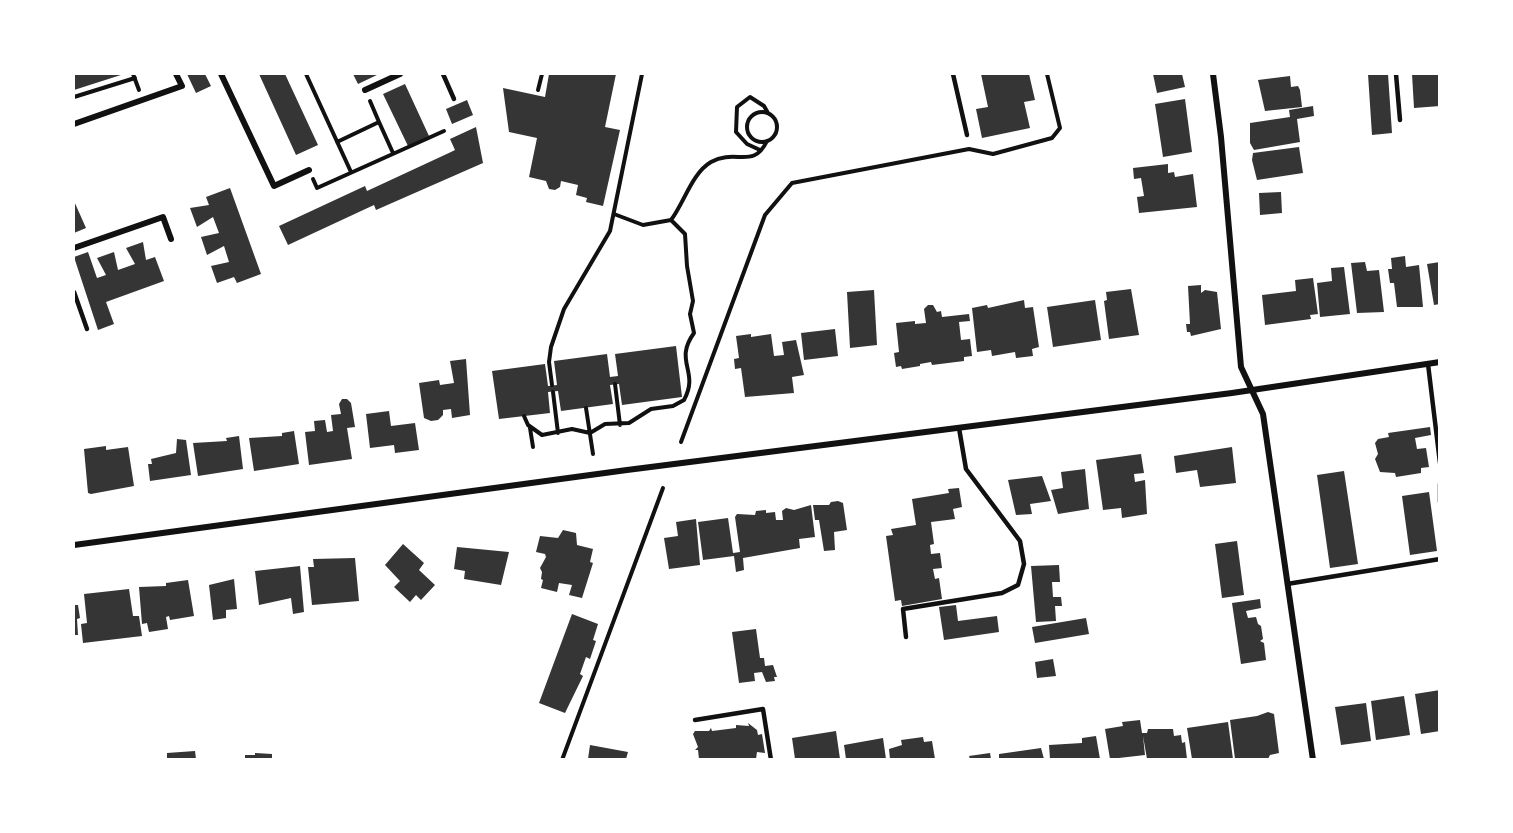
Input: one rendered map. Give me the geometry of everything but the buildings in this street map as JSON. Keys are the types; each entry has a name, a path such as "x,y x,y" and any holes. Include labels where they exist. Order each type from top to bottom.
{"street":[{"path":"74,124 182,86 176,74"},
{"path":"221,74 274,186 309,170"},
{"path":"365,90 400,74"},
{"path":"1213,74 1221,137 1241,367 1263,414 1313,759"},
{"path":"74,248 163,217 171,239"},
{"path":"74,545 1251,390 1440,362"}],"lane":[{"path":"443,74 454,99"},
{"path":"953,74 966,135"},
{"path":"1396,74 1400,120"},
{"path":"74,292 87,329"},
{"path":"1428,364 1440,463"},
{"path":"906,637 903,609 1002,593 1018,585 1024,564 1020,541 966,469 959,428"},
{"path":"1440,484 1440,502"},
{"path":"1287,584 1440,560"},
{"path":"695,720 763,709 771,759"}],"path":[{"path":"306,74 351,172"},
{"path":"538,90 542,74"},
{"path":"552,385 549,362 551,347 564,309 610,231 642,74"},
{"path":"681,442 765,215 792,183 969,149 993,154 1052,138 1060,128 1047,74"},
{"path":"74,97 135,78"},
{"path":"365,90 393,153"},
{"path":"614,214 643,225 671,220 705,166 728,156 754,157 759,155 760,150 777,130 776,120 764,106 750,97 737,107 734,123 736,132 747,144 760,150"},
{"path":"767,141 754,140 747,128 753,115 768,113"},
{"path":"337,142 380,122"},
{"path":"309,170 317,188 444,131"},
{"path":"590,434 605,423 620,425 629,423 651,409 673,406 684,400 690,391 692,379 684,357 686,344 694,333 690,314 693,301 687,266 685,234 671,220"},
{"path":"615,384 620,425"},
{"path":"553,392 558,433"},
{"path":"586,408 593,454"},
{"path":"524,416 530,428 533,447"},
{"path":"530,428 542,435 572,429 590,434"},
{"path":"562,759 663,488"}]}
